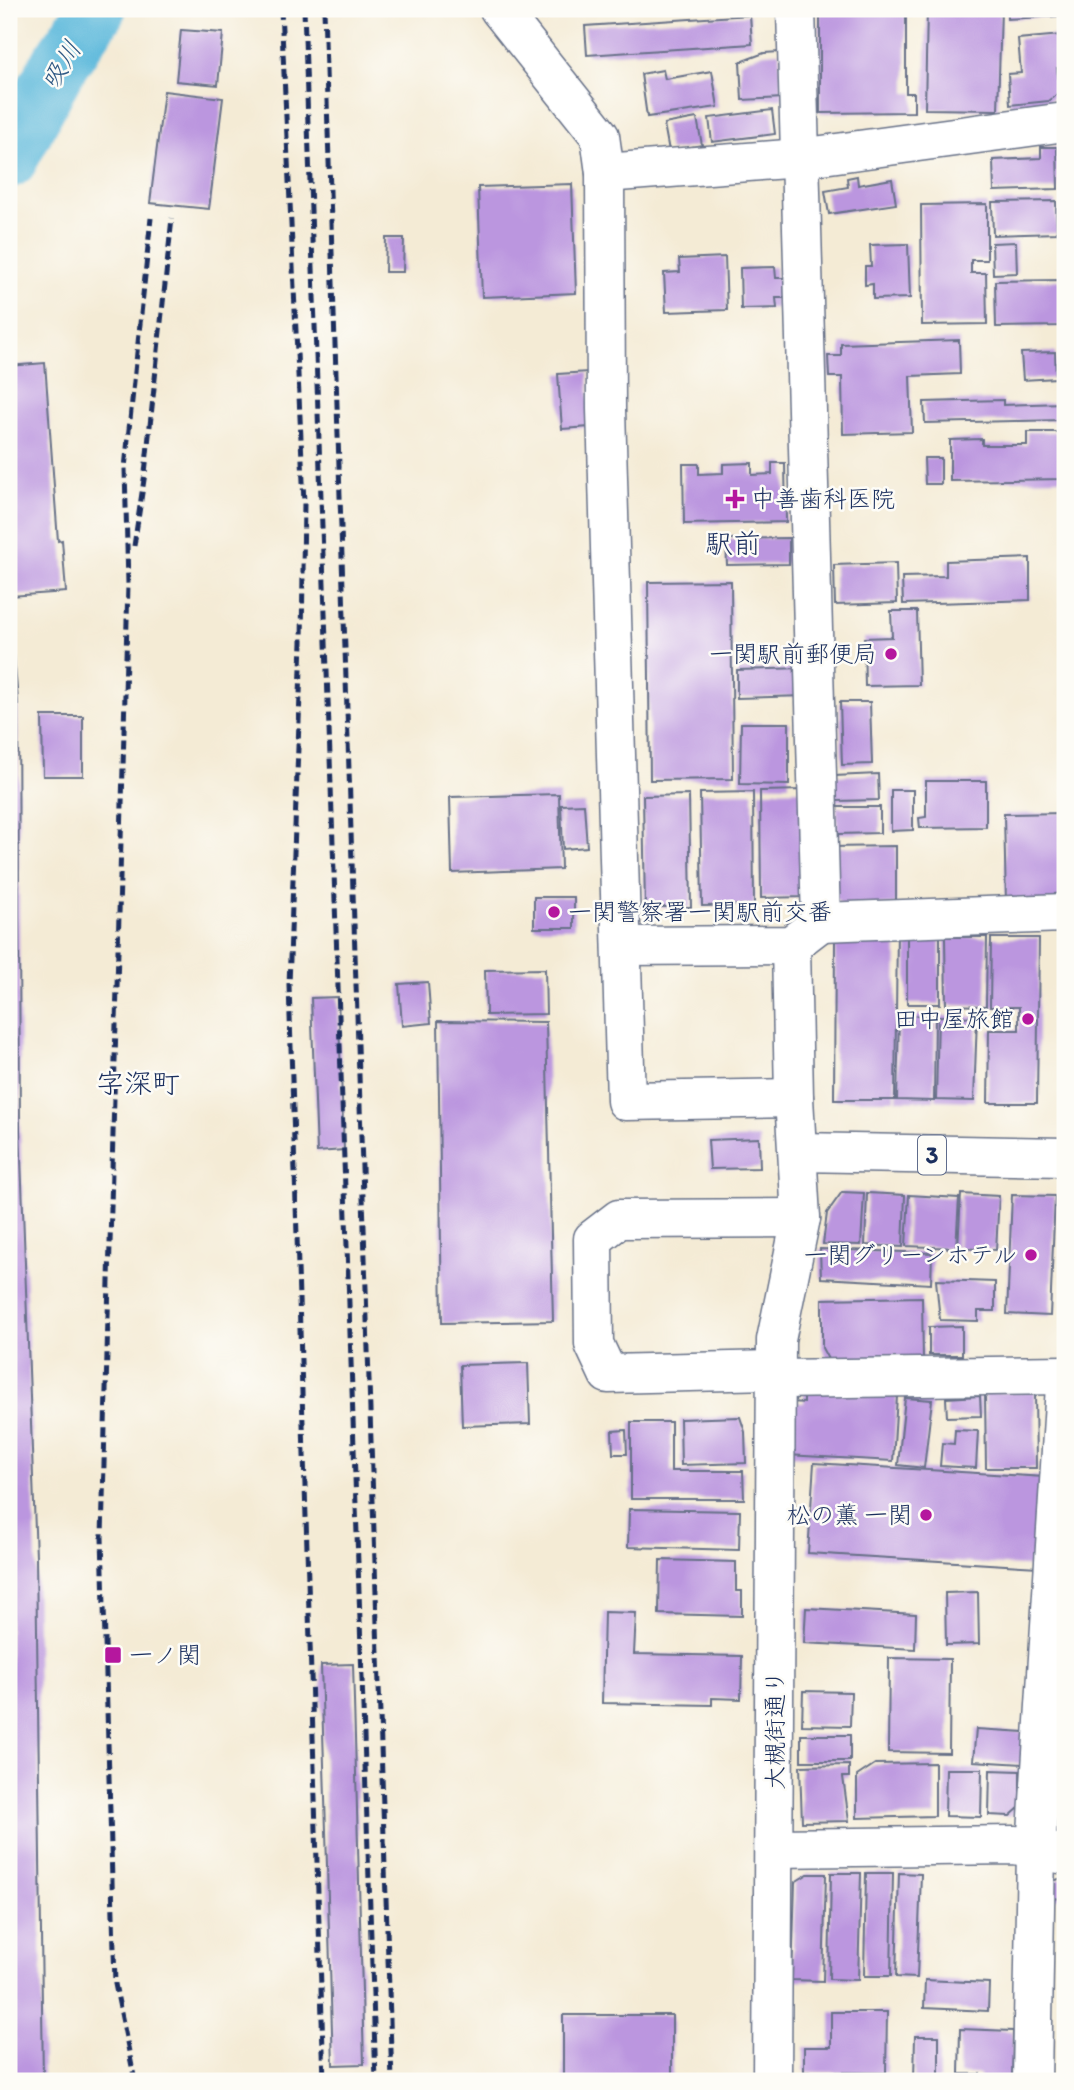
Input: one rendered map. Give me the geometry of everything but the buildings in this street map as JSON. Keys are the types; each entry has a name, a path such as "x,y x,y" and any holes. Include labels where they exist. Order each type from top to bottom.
{"street":[{"path":"499,9 600,136 605,173 607,409 626,1101 794,1098"},
{"path":"796,9 821,922"},
{"path":"605,173 800,158 1065,122"},
{"path":"622,946 791,945 821,922 1065,914"},
{"name":"大槻街通り","path":"772,2081 776,1340 801,1218 794,1098 791,945"},
{"name":"3","path":"799,1152 1065,1157"},
{"path":"801,1218 620,1219 593,1239 594,1344 608,1374 1065,1375"},
{"path":"1032,2081 1051,1852 1065,1386"},
{"path":"774,1848 1015,1845 1051,1852"}],"waterway":[{"name":"吸川","path":"9,159 58,66 97,9"}],"railway":[{"path":"281,9 304,503 302,642 289,985 324,2081"},
{"path":"304,9 376,2081"},
{"path":"324,9 392,2081"},
{"path":"135,2081 115,1984 102,1537 128,584 125,468 151,218"},
{"path":"134,546 145,473 172,218"}],"place":[{"name":"中善歯科医院","path":"735,499"},
{"name":"一関駅前郵便局","path":"891,654"},
{"name":"一関警察署一関駅前交番","path":"554,912"},
{"name":"田中屋旅館","path":"1028,1019"},
{"name":"一関グリーンホテル","path":"1031,1255"},
{"name":"松の薫 一関","path":"926,1515"},
{"name":"一ノ関","path":"113,1655"}],"district":[{"name":"駅前","path":"733,543"},
{"name":"字深町","path":"138,1083"}]}
